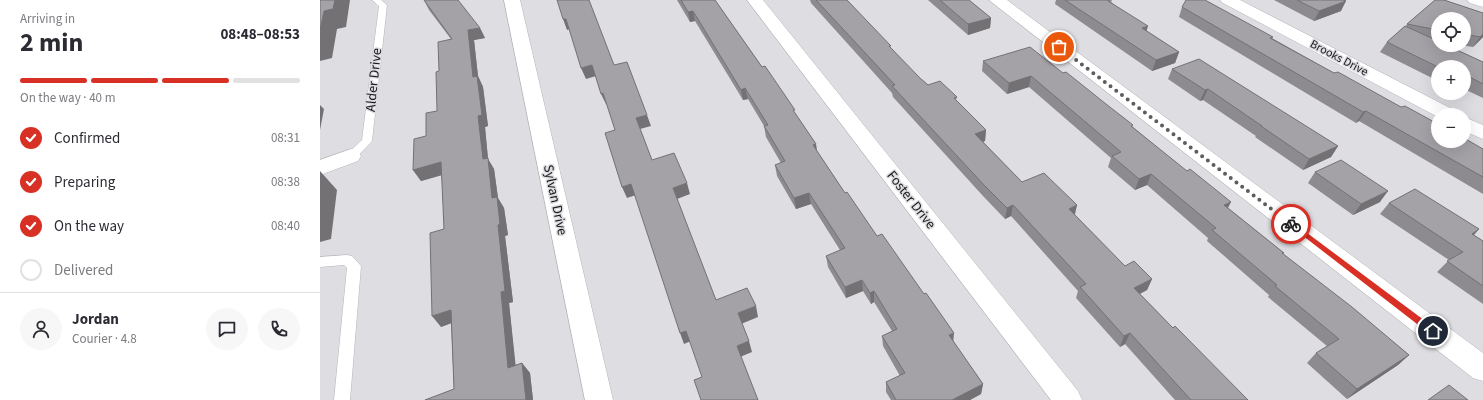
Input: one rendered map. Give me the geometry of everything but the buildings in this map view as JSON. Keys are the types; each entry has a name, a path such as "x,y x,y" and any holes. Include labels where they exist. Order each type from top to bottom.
{"street":[{"name":"Sylvan Drive","path":"512,0 599,400"},
{"name":"Foster Drive","path":"755,0 1068,400"},
{"path":"997,0 1483,369"},
{"name":"Brooks Drive","path":"1228,0 1436,108"},
{"path":"1474,0 1483,2"},
{"path":"1471,127 1483,133"},
{"path":"320,168 351,156"}],"lane":[{"name":"Alder Drive","path":"351,156 367,141 383,5 376,0"},
{"path":"320,262 347,260 354,266 342,400"}],"way so far":[{"path":"1059,47 1291,224"}],"route":[{"path":"1291,224 1433,331"}]}
